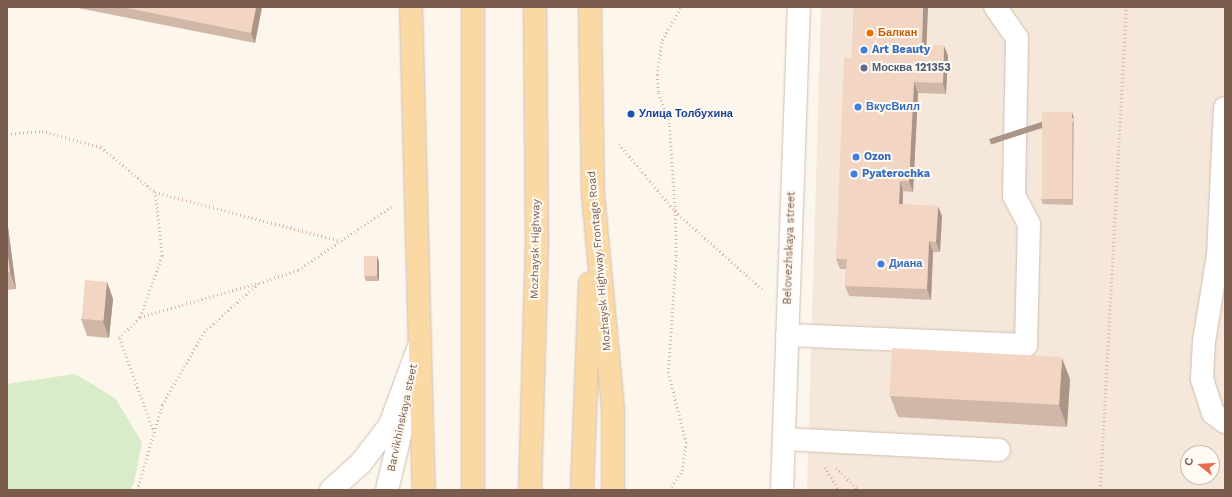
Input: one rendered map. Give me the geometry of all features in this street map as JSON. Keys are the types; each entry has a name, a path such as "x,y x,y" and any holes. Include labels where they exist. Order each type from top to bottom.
{"main road":[{"path":"411,7 424,490"},
{"path":"473,7 473,490"},
{"name":"Mozhaysk Highway","path":"530,490 537,244 535,7"},
{"name":"Mozhaysk Highway Frontage Road","path":"590,7 593,194 613,408 613,490"},
{"path":"582,490 593,194"}],"street":[{"name":"Belovezhskaya street","path":"782,490 787,311 799,7"},
{"path":"787,335 1026,345 1029,224 1014,196 1017,38 995,7"},
{"path":"1225,108 1221,256 1204,341 1202,380 1213,413 1225,422"},
{"path":"330,490 361,463 390,425 419,346"},
{"name":"Barvikhinskaya steet","path":"388,490 419,346"},
{"path":"784,439 999,450"}],"path":[{"path":"669,490 682,471 686,443 668,373 676,256 675,211 669,124 658,92 657,75 662,40 681,7"},
{"path":"1100,490 1126,7"},
{"path":"7,134 42,131 101,147 155,192 341,241"},
{"path":"619,144 675,211 787,311"},
{"path":"154,433 119,338 140,317 162,256 155,192"},
{"path":"140,317 259,283 298,270 394,205"},
{"path":"137,490 162,405 204,332 259,283"}],"shaded area":[{"path":"821,7 1225,7 1225,490 807,490"}],"green space":[{"path":"75,374 115,398 142,442 134,483 130,490 7,490 7,384"}],"building":[{"path":"122,7 256,7 251,33"},
{"path":"854,7 923,7 922,45 944,46 943,83 914,82 909,181 900,181 899,204 938,206 936,242 929,241 927,289 845,286 847,259 836,259 844,57 852,58"},
{"path":"1042,112 1072,112 1072,199 1042,199"},
{"path":"7,249 10,272 7,272"},
{"path":"364,256 377,256 377,276 364,276"},
{"path":"85,280 107,282 104,321 82,319"},
{"path":"892,348 1062,357 1059,405 889,396"}],"place":[{"name":"Балкан","path":"870,33"},
{"name":"Art Beauty","path":"864,50"},
{"name":"Москва 121353","path":"864,68"},
{"name":"ВкусВилл","path":"858,107"},
{"name":"Улица Толбухина","path":"631,114"},
{"name":"Ozon","path":"856,157"},
{"name":"Pyaterochka","path":"854,174"},
{"name":"Диана","path":"881,264"}]}
